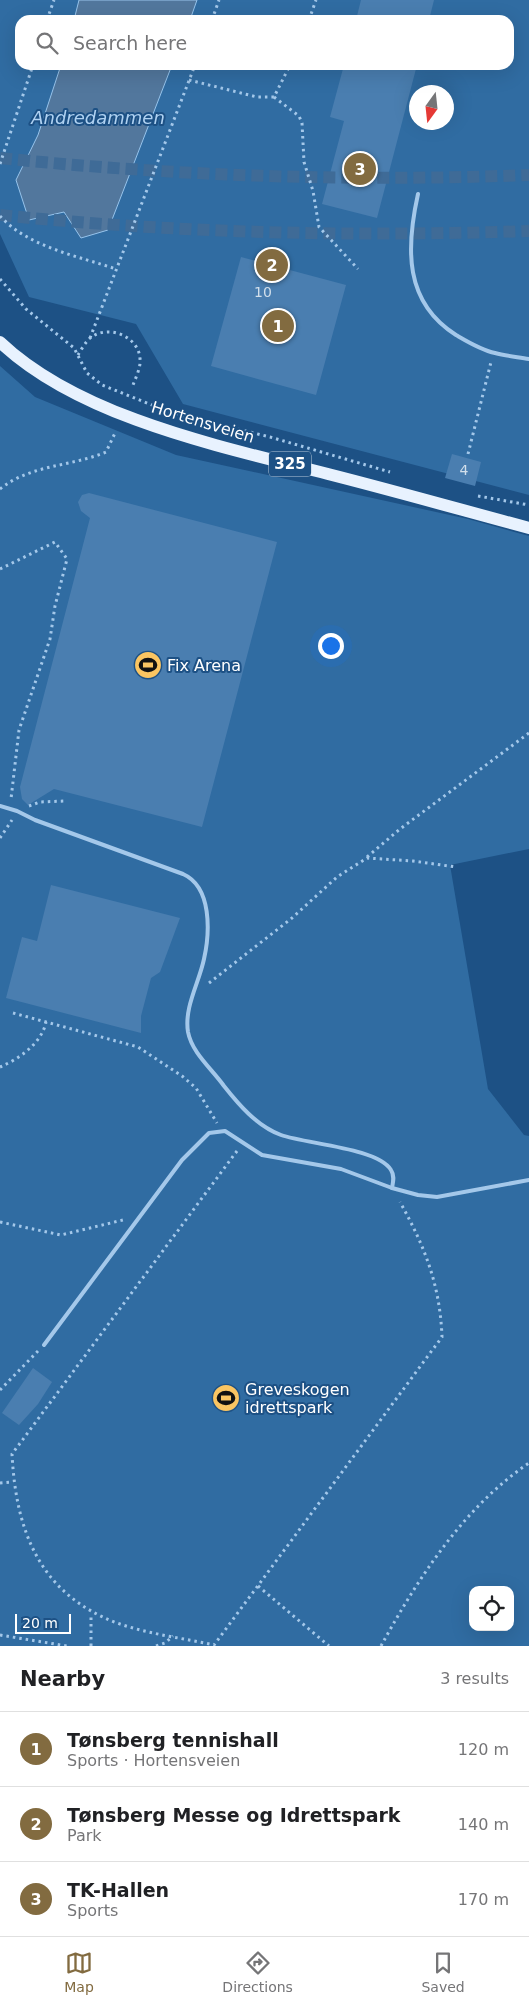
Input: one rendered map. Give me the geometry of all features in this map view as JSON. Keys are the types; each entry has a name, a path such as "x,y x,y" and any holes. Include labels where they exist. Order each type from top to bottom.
{"main road":[{"name":"Hortensveien","path":"0,342 21,359 57,383 128,416 219,446 529,528"}],"lane":[{"path":"418,194 412,220 410,246 413,275 423,305 445,327 471,344 493,353 529,359"},
{"path":"0,806 182,874 196,882 205,903 207,938 204,958 190,1003 188,1023 190,1040 202,1059 229,1093 259,1123 281,1135 358,1152 387,1164 394,1178 392,1188"},
{"path":"44,1345 139,1215 193,1148 209,1133 220,1130 231,1134 262,1155 341,1169 392,1188 418,1195 437,1197 529,1180"}],"path":[{"path":"49,15 54,0"},
{"path":"214,15 219,0"},
{"path":"312,15 316,0"},
{"path":"0,164 31,70"},
{"path":"78,355 90,338 193,70"},
{"path":"274,97 288,70"},
{"path":"189,80 257,98 274,97 299,116 302,123 304,162 313,191 319,227 358,269"},
{"path":"0,216 21,234 60,251 116,269"},
{"path":"0,279 26,309 74,348 87,373 102,385 118,393 172,413 270,437 392,473"},
{"path":"90,338 107,332 122,334 132,340 139,349 141,361 133,385"},
{"path":"468,454 493,353"},
{"path":"0,489 12,479 23,474 93,458 106,452 116,431"},
{"path":"477,496 529,505"},
{"path":"0,569 55,542 67,559 55,606 50,638 20,730 11,801 17,811"},
{"path":"190,1003 202,988 292,918 336,877 367,858 400,829 529,733"},
{"path":"0,838 7,831 17,811 40,802 65,801"},
{"path":"367,858 456,867"},
{"path":"14,1013 138,1047 182,1076 196,1088 208,1104 220,1130"},
{"path":"0,1067 21,1056 32,1047 45,1028 46,1022"},
{"path":"243,1143 12,1454 13,1482 22,1524 33,1551 46,1573 62,1591 80,1605 120,1624 214,1645 442,1337 441,1312 431,1263 418,1234 392,1188"},
{"path":"0,1222 61,1235 72,1234 139,1215"},
{"path":"0,1390 44,1345"},
{"path":"381,1646 415,1588 438,1555 489,1498 515,1472 529,1463"},
{"path":"0,1483 13,1482"},
{"path":"258,1586 329,1646"},
{"path":"91,1617 91,1646"},
{"path":"0,1635 66,1646"},
{"path":"156,1646 165,1643 173,1636"}],"shaded area":[{"path":"0,0 529,0 529,495 183,404 136,324 29,297 0,234"},
{"path":"0,366 35,397 176,455 468,519 529,536 529,849 450,865 488,1089 524,1135 529,1136 529,1646 0,1646"}],"water":[{"path":"79,0 197,0 192,15 75,15"},
{"name":"Andredammen","path":"59,70 170,70 108,230 81,238 64,212 29,220 16,180 38,135"}],"building":[{"path":"361,0 434,0 430,15 357,15"},
{"path":"343,70 416,70 412,85 409,85 409,96 377,218 322,204 344,121 330,117"},
{"path":"241,257 346,285 316,395 211,366"},
{"path":"452,454 481,462 475,486 445,478"},
{"name":"Fix Arena","path":"89,493 277,542 202,827 54,789 28,805 22,799 20,787 90,518 81,511 78,502 82,495"},
{"path":"51,885 180,918 160,972 151,978 141,1016 141,1033 6,998 22,937 37,941"},
{"path":"33,1368 52,1382 38,1404 19,1425 2,1413"}],"tunnel":[{"path":"0,158 132,169 264,176 396,178 529,175"},
{"path":"0,215 132,226 264,232 396,234 529,231"}],"place":[{"name":"TK-Hallen","path":"360,169"},
{"name":"Tønsberg Messe og Idrettspark","path":"272,265"},
{"name":"Tønsberg tennishall","path":"278,326"},
{"name":"Fix Arena","path":"148,665"},
{"name":"Greveskogen idrettspark","path":"226,1398"}]}
